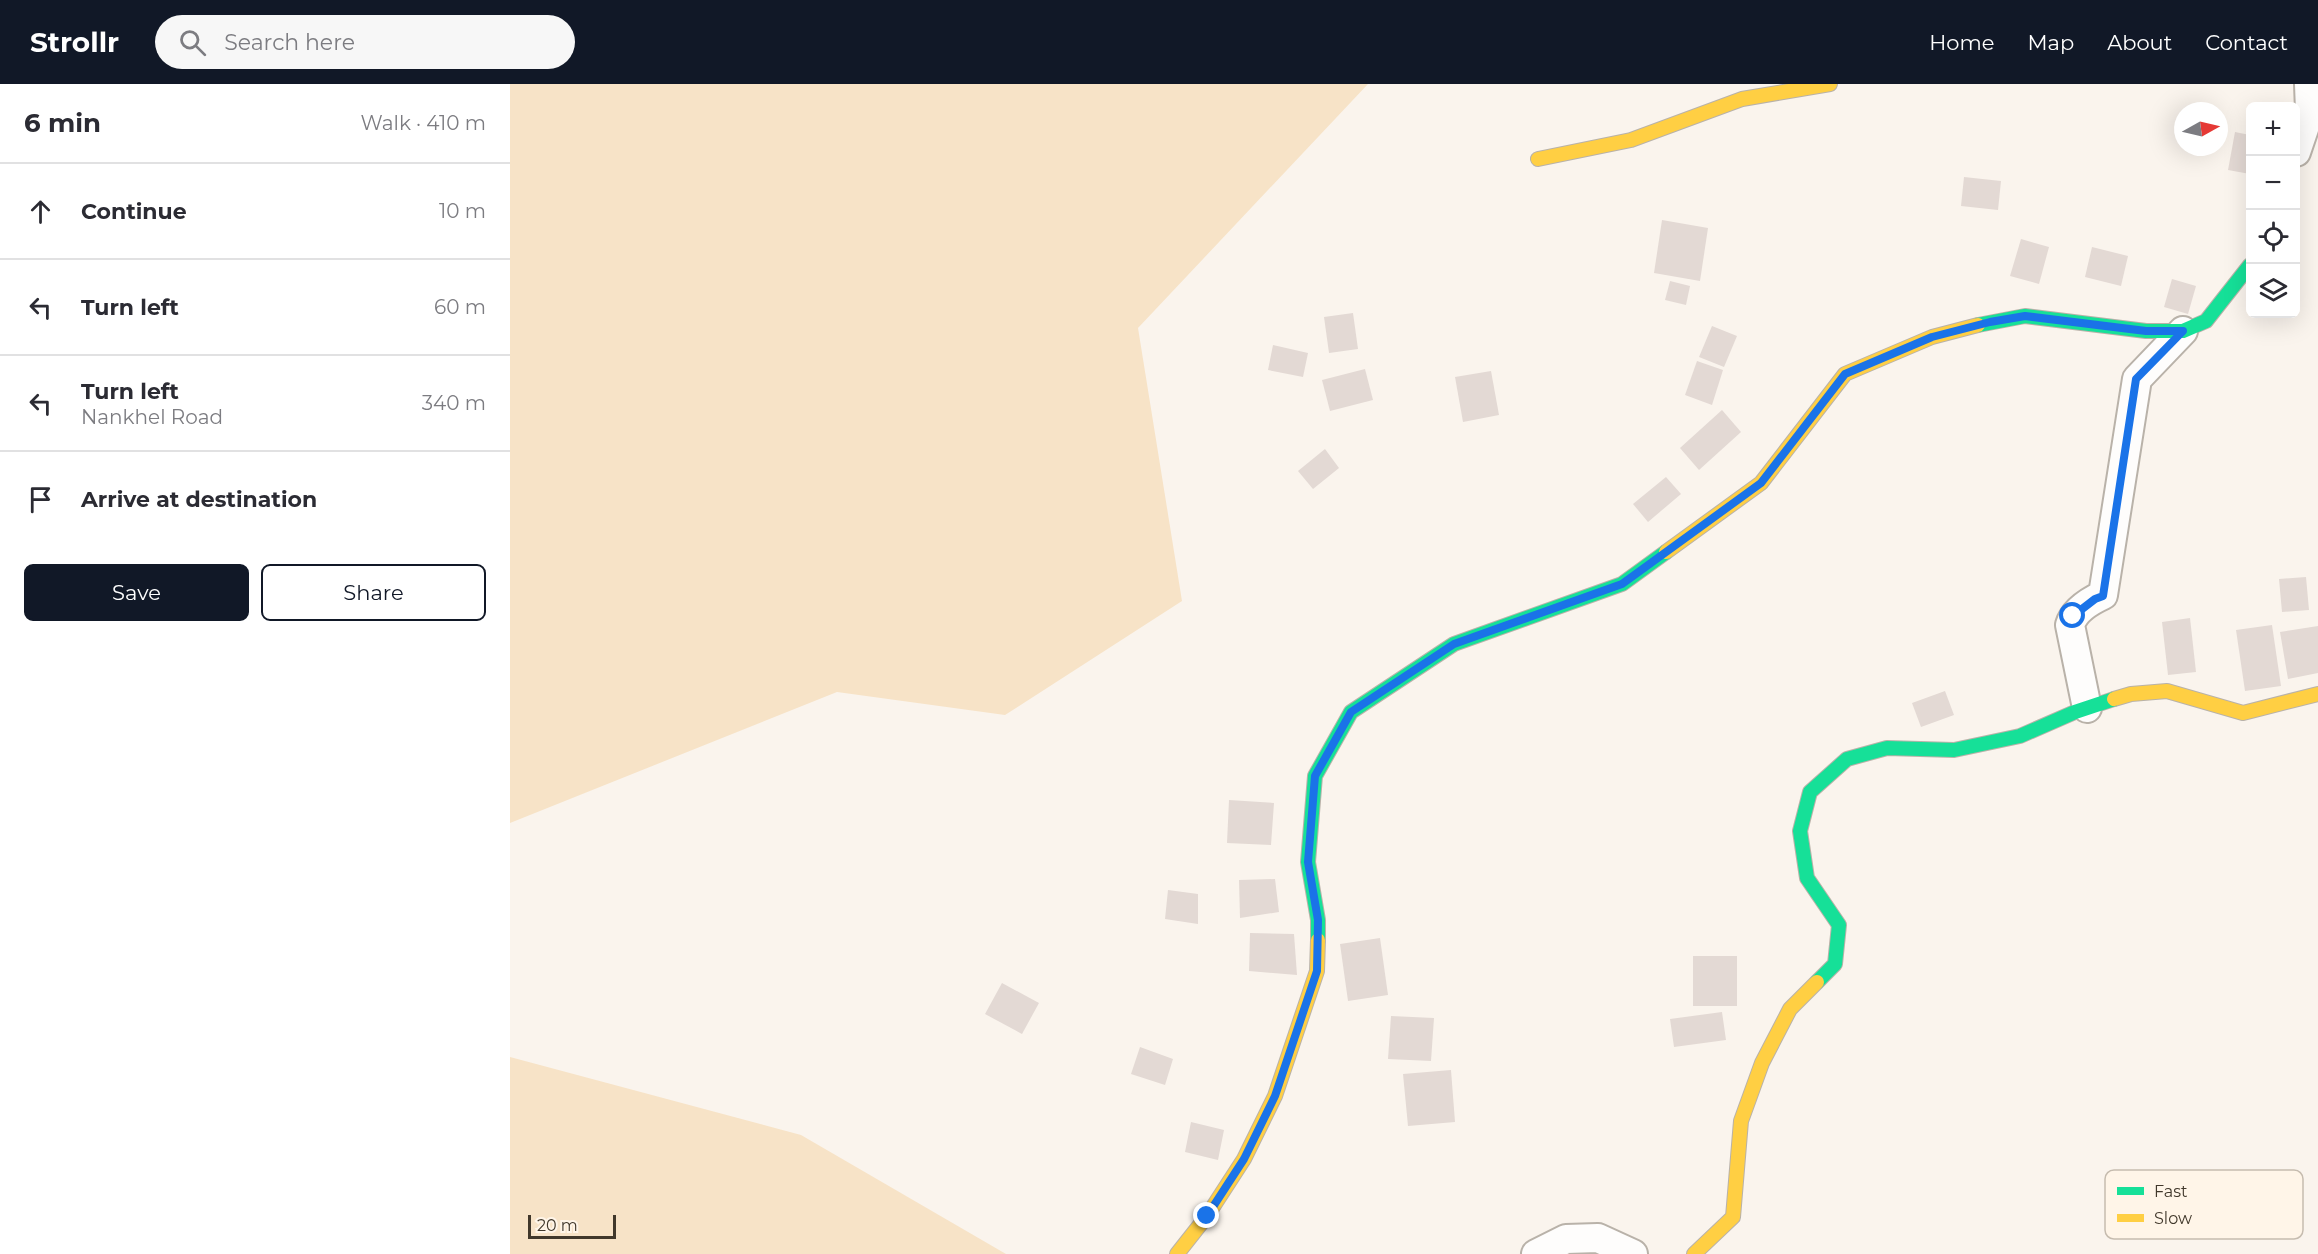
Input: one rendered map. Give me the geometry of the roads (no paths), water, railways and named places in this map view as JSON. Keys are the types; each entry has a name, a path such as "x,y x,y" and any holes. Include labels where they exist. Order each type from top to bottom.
{"street":[{"path":"1538,159 1631,140 1742,99 1830,84"},
{"path":"2300,138 2310,111 2309,84"},
{"path":"2088,708 2070,625 2073,616 2095,599 2103,596 2136,379 2183,331 2206,321 2246,270"},
{"path":"1177,1254 1207,1216 1244,1159 1275,1096 1317,971 1318,920 1308,862 1315,776 1351,712 1454,644 1622,584 1761,483 1845,374 1932,337 1990,322 2025,316 2146,331 2183,331"},
{"path":"1694,1254 1733,1217 1741,1121 1761,1063 1790,1009 1834,964 1839,926 1807,878 1800,831 1810,792 1847,759 1887,748 1954,750 2020,736 2088,708 2131,694 2167,691 2243,713 2318,694"},
{"path":"1536,1254 1566,1239 1598,1238 1633,1254"}]}
